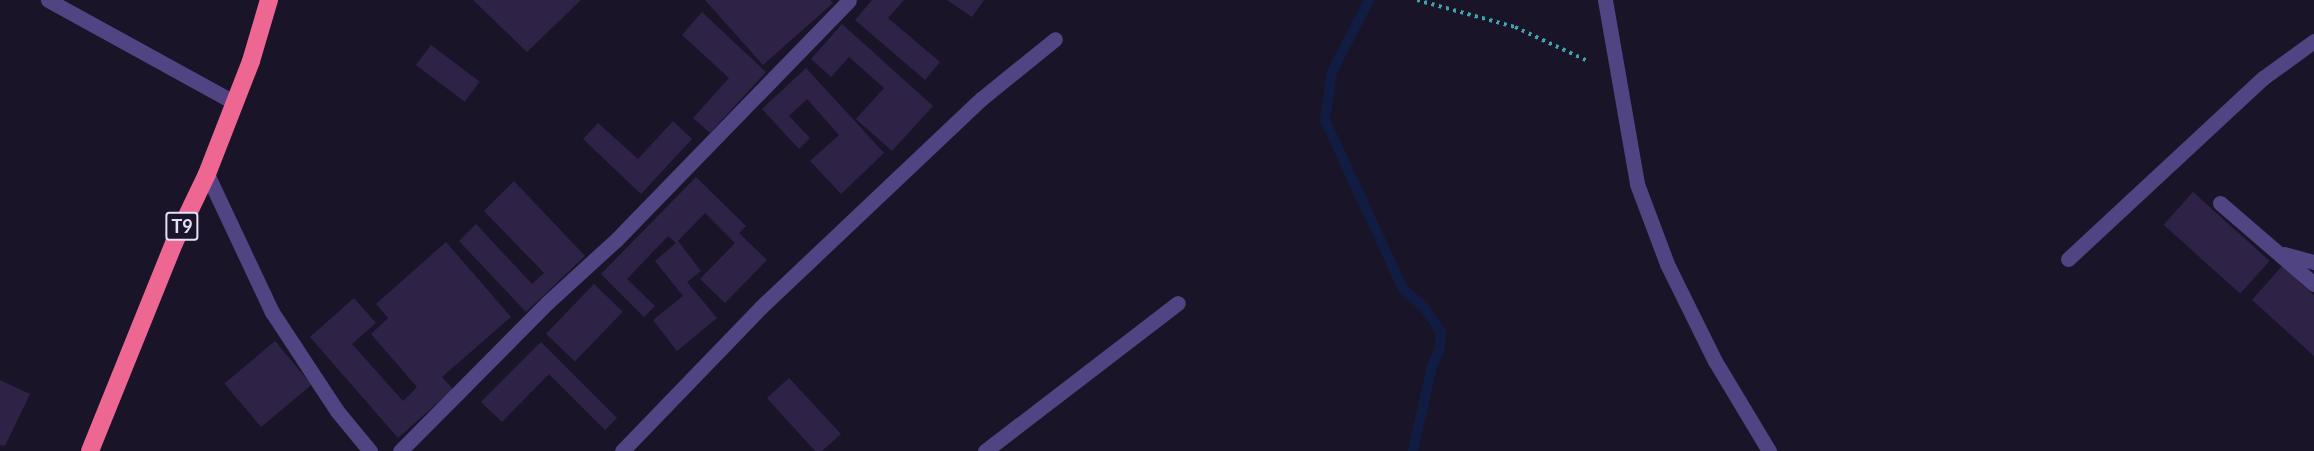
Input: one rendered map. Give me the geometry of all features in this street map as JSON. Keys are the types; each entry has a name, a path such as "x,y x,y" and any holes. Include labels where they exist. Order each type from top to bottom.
{"highway":[{"name":"T9","path":"90,451 174,243 207,174 235,103 269,0"}],"street":[{"path":"48,0 235,103"},
{"path":"400,451 548,302 616,240 849,0"},
{"path":"1605,0 1637,184 1667,264 1714,361 1769,451"},
{"path":"622,451 769,299 981,99 1055,39"},
{"path":"2068,259 2263,78 2314,41"},
{"path":"207,174 272,312 337,411 369,451"},
{"path":"2220,203 2314,284"},
{"path":"2278,252 2314,262"},
{"path":"985,451 1178,303"}],"path":[{"path":"1417,0 1515,27 1616,73"}],"building":[{"path":"473,0 581,0 527,52"},
{"path":"705,0 830,0 833,3 763,65"},
{"path":"872,0 904,0 888,18 940,62 925,80 855,20"},
{"path":"947,0 984,0 972,17"},
{"path":"702,12 766,72 710,133 693,118 729,78 682,35"},
{"path":"842,24 933,106 892,151 856,119 884,88 849,57 831,77 811,59"},
{"path":"431,45 480,82 465,102 416,65"},
{"path":"806,68 884,153 841,194 810,161 839,135 807,99 789,116 810,138 799,149 762,109"},
{"path":"673,121 692,139 641,194 583,139 598,123 638,159"},
{"path":"696,177 746,226 739,233 767,260 725,303 700,279 735,243 705,213 678,241 701,271 687,282 717,318 677,351 653,320 683,296 655,261 676,243 668,236 627,279 655,306 644,317 601,274"},
{"path":"514,181 585,256 526,312 459,241 476,224 532,284 544,273 484,211"},
{"path":"2193,192 2270,261 2240,294 2164,225"},
{"path":"446,242 511,317 442,377 453,389 398,438 310,337 354,298 376,323 352,344 403,401 417,387 371,334 388,318 376,304"},
{"path":"2282,266 2314,295 2314,356 2252,300"},
{"path":"594,284 623,312 575,361 546,334"},
{"path":"275,341 312,385 261,427 224,383"},
{"path":"541,342 617,418 605,430 549,374 502,422 481,402"},
{"path":"789,378 841,434 822,451 815,451 767,398"},
{"path":"0,380 30,394 5,446 0,445"}],"waterway":[{"path":"1369,0 1332,72 1325,120 1403,289 1424,307 1441,332 1440,348 1432,366 1413,451"}]}
